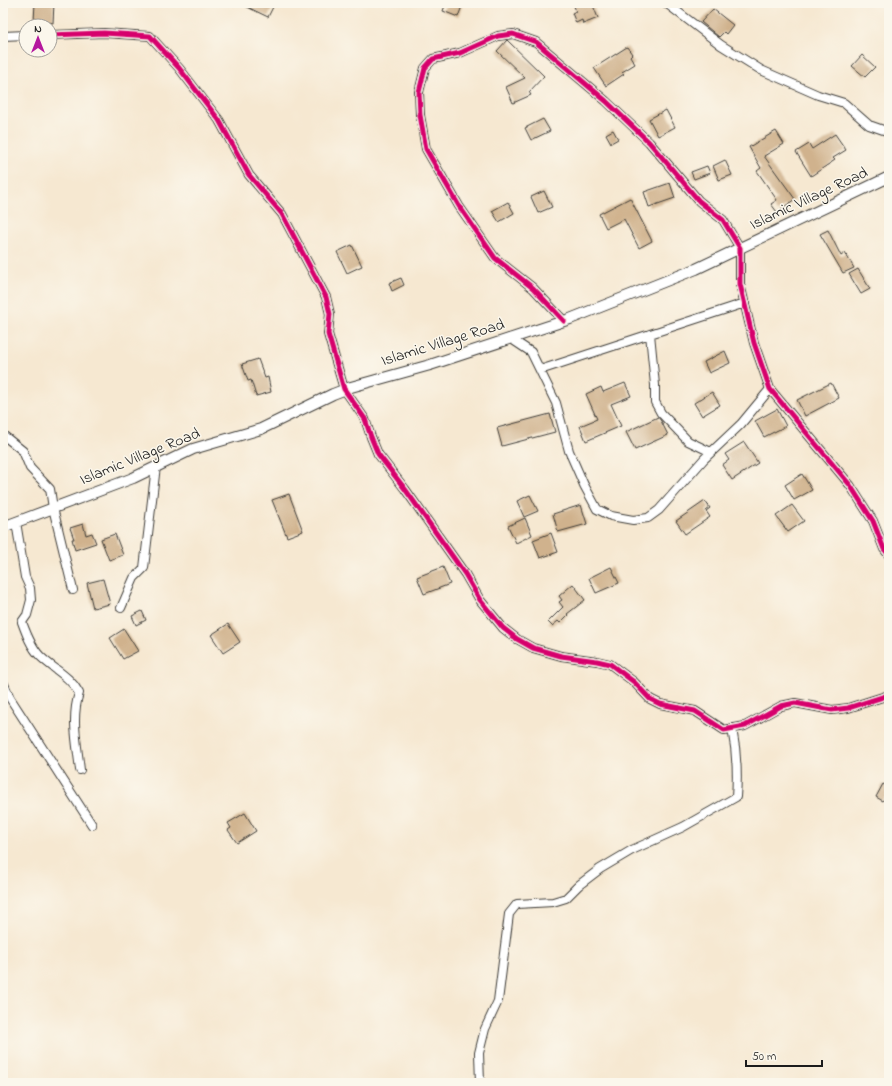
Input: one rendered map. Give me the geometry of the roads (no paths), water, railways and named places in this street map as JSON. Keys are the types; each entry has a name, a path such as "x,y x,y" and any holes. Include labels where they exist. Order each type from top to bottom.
{"street":[{"path":"666,3 721,45 761,70 818,96 844,102 869,125 889,132"},
{"path":"58,35 104,33 150,36 179,68 219,120 249,175 282,214 326,297 330,314 328,334 344,389 365,419 378,454 405,489 445,546 480,600 503,628 517,639 533,648 561,656 610,664 634,682 650,700 660,704 695,711 724,730 745,726 781,706 795,704 832,710 848,708 889,695"},
{"path":"564,321 533,288 495,258 459,206 426,149 420,116 419,92 425,68 433,59 460,53 498,36 513,34 536,42 606,101 649,142 699,201 724,220 740,248 740,284 754,343 770,389 850,485 873,521 884,549 889,555"},
{"path":"3,36 18,35"},
{"name":"Islamic Village Road","path":"3,527 133,478 193,449 261,429 344,389 430,365 564,321 696,269 889,177"},
{"path":"540,370 745,303"},
{"path":"650,334 656,385 656,402 661,413 688,441 711,452"},
{"path":"510,338 530,352 556,403 569,450 584,484 597,509 611,516 633,520 648,518 660,510 711,452 740,424 770,389"},
{"path":"3,435 23,451 30,468 50,489 53,508 73,590"},
{"path":"121,608 134,578 144,568 156,466"},
{"path":"16,522 25,576 30,588 31,600 27,615 22,622 28,637 39,655 74,683 79,693 75,705 74,720 80,770"},
{"path":"3,682 10,698 92,825"},
{"path":"480,1083 479,1053 485,1029 498,1000 509,914 517,904 553,902 566,898 579,885 600,869 632,850 683,828 736,797 738,774 732,728"}]}
